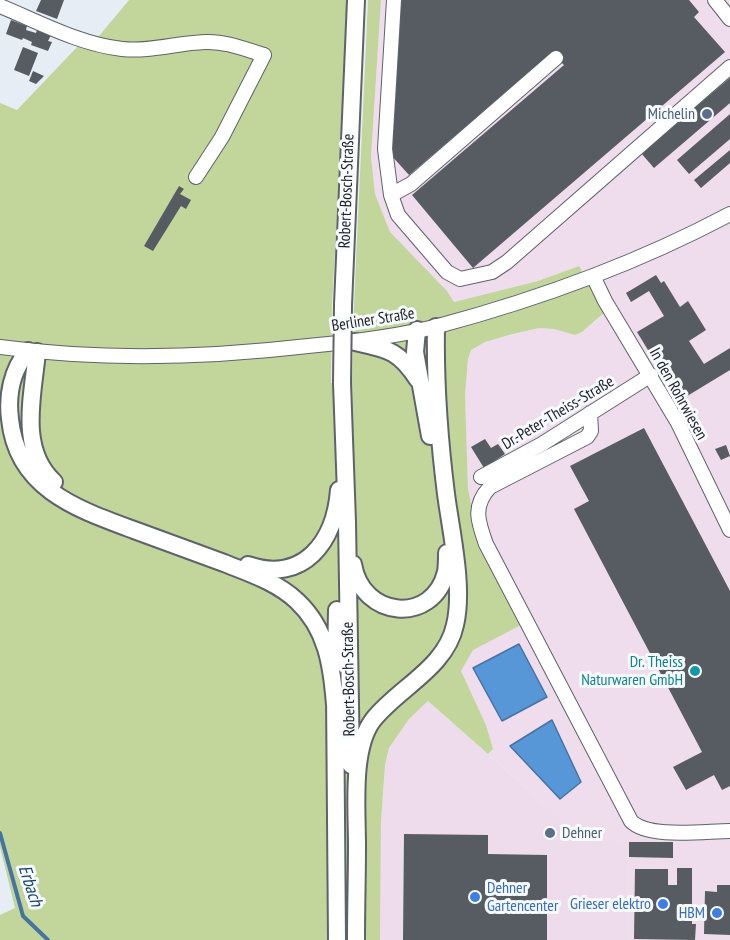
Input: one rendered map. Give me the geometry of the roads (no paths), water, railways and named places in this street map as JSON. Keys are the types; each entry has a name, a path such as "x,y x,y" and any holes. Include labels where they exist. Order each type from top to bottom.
{"main road":[{"name":"Robert-Bosch-Straße","path":"356,0 343,305 342,383 356,940"},
{"path":"356,940 357,788 359,756 365,735 373,721 431,665 448,645 455,626 457,574 438,428 436,327"},
{"path":"347,522 355,576 362,589 374,601 390,608 408,608 426,602 438,590 446,572 447,554 415,352 417,330"},
{"path":"355,342 395,354 407,363 420,384"},
{"path":"33,351 18,362 13,378 8,406 15,448 28,470 46,488 86,512 249,569 291,566 307,559 324,541 334,518 341,465"},
{"path":"33,351 32,445 40,467 52,481 87,503 249,569 280,587 297,601 311,617 322,635 332,673 335,705"},
{"path":"0,387 8,406"},
{"name":"Robert-Bosch-Straße","path":"337,940 335,705 343,418"}],"street":[{"path":"394,0 385,148 391,195 398,215 447,272 460,279 492,272 507,262 730,67"},
{"path":"715,0 730,19"},
{"path":"3,4 74,37 122,49 146,50 207,42 230,45 264,54 222,136 196,177"},
{"path":"391,195 411,184 556,58"},
{"name":"Berliner Straße","path":"0,347 88,356 192,356 229,355 355,342 436,327 535,298 593,276 730,214"},
{"name":"In den Rohrwiesen","path":"593,276 605,301 678,423 730,530"},
{"name":"Dr.-Peter-Theiss-Straße","path":"481,477 542,444 651,375"},
{"path":"590,413 591,431 587,437 490,487 478,503 482,533 491,556 631,821 636,826 654,831 730,831"}],"water":[{"path":"519,644 547,697 502,721 473,668"},
{"path":"552,720 581,782 560,799 510,746"}],"waterway":[{"name":"Erbach","path":"0,833 23,916 48,940"}],"place":[{"name":"Michelin","path":"707,114"},
{"name":"Dr. Theiss Naturwaren GmbH","path":"695,671"},
{"name":"Dehner","path":"550,833"},
{"name":"Dehner Gartencenter","path":"475,897"},
{"name":"Grieser elektro","path":"663,904"},
{"name":"HBM","path":"717,913"}]}
